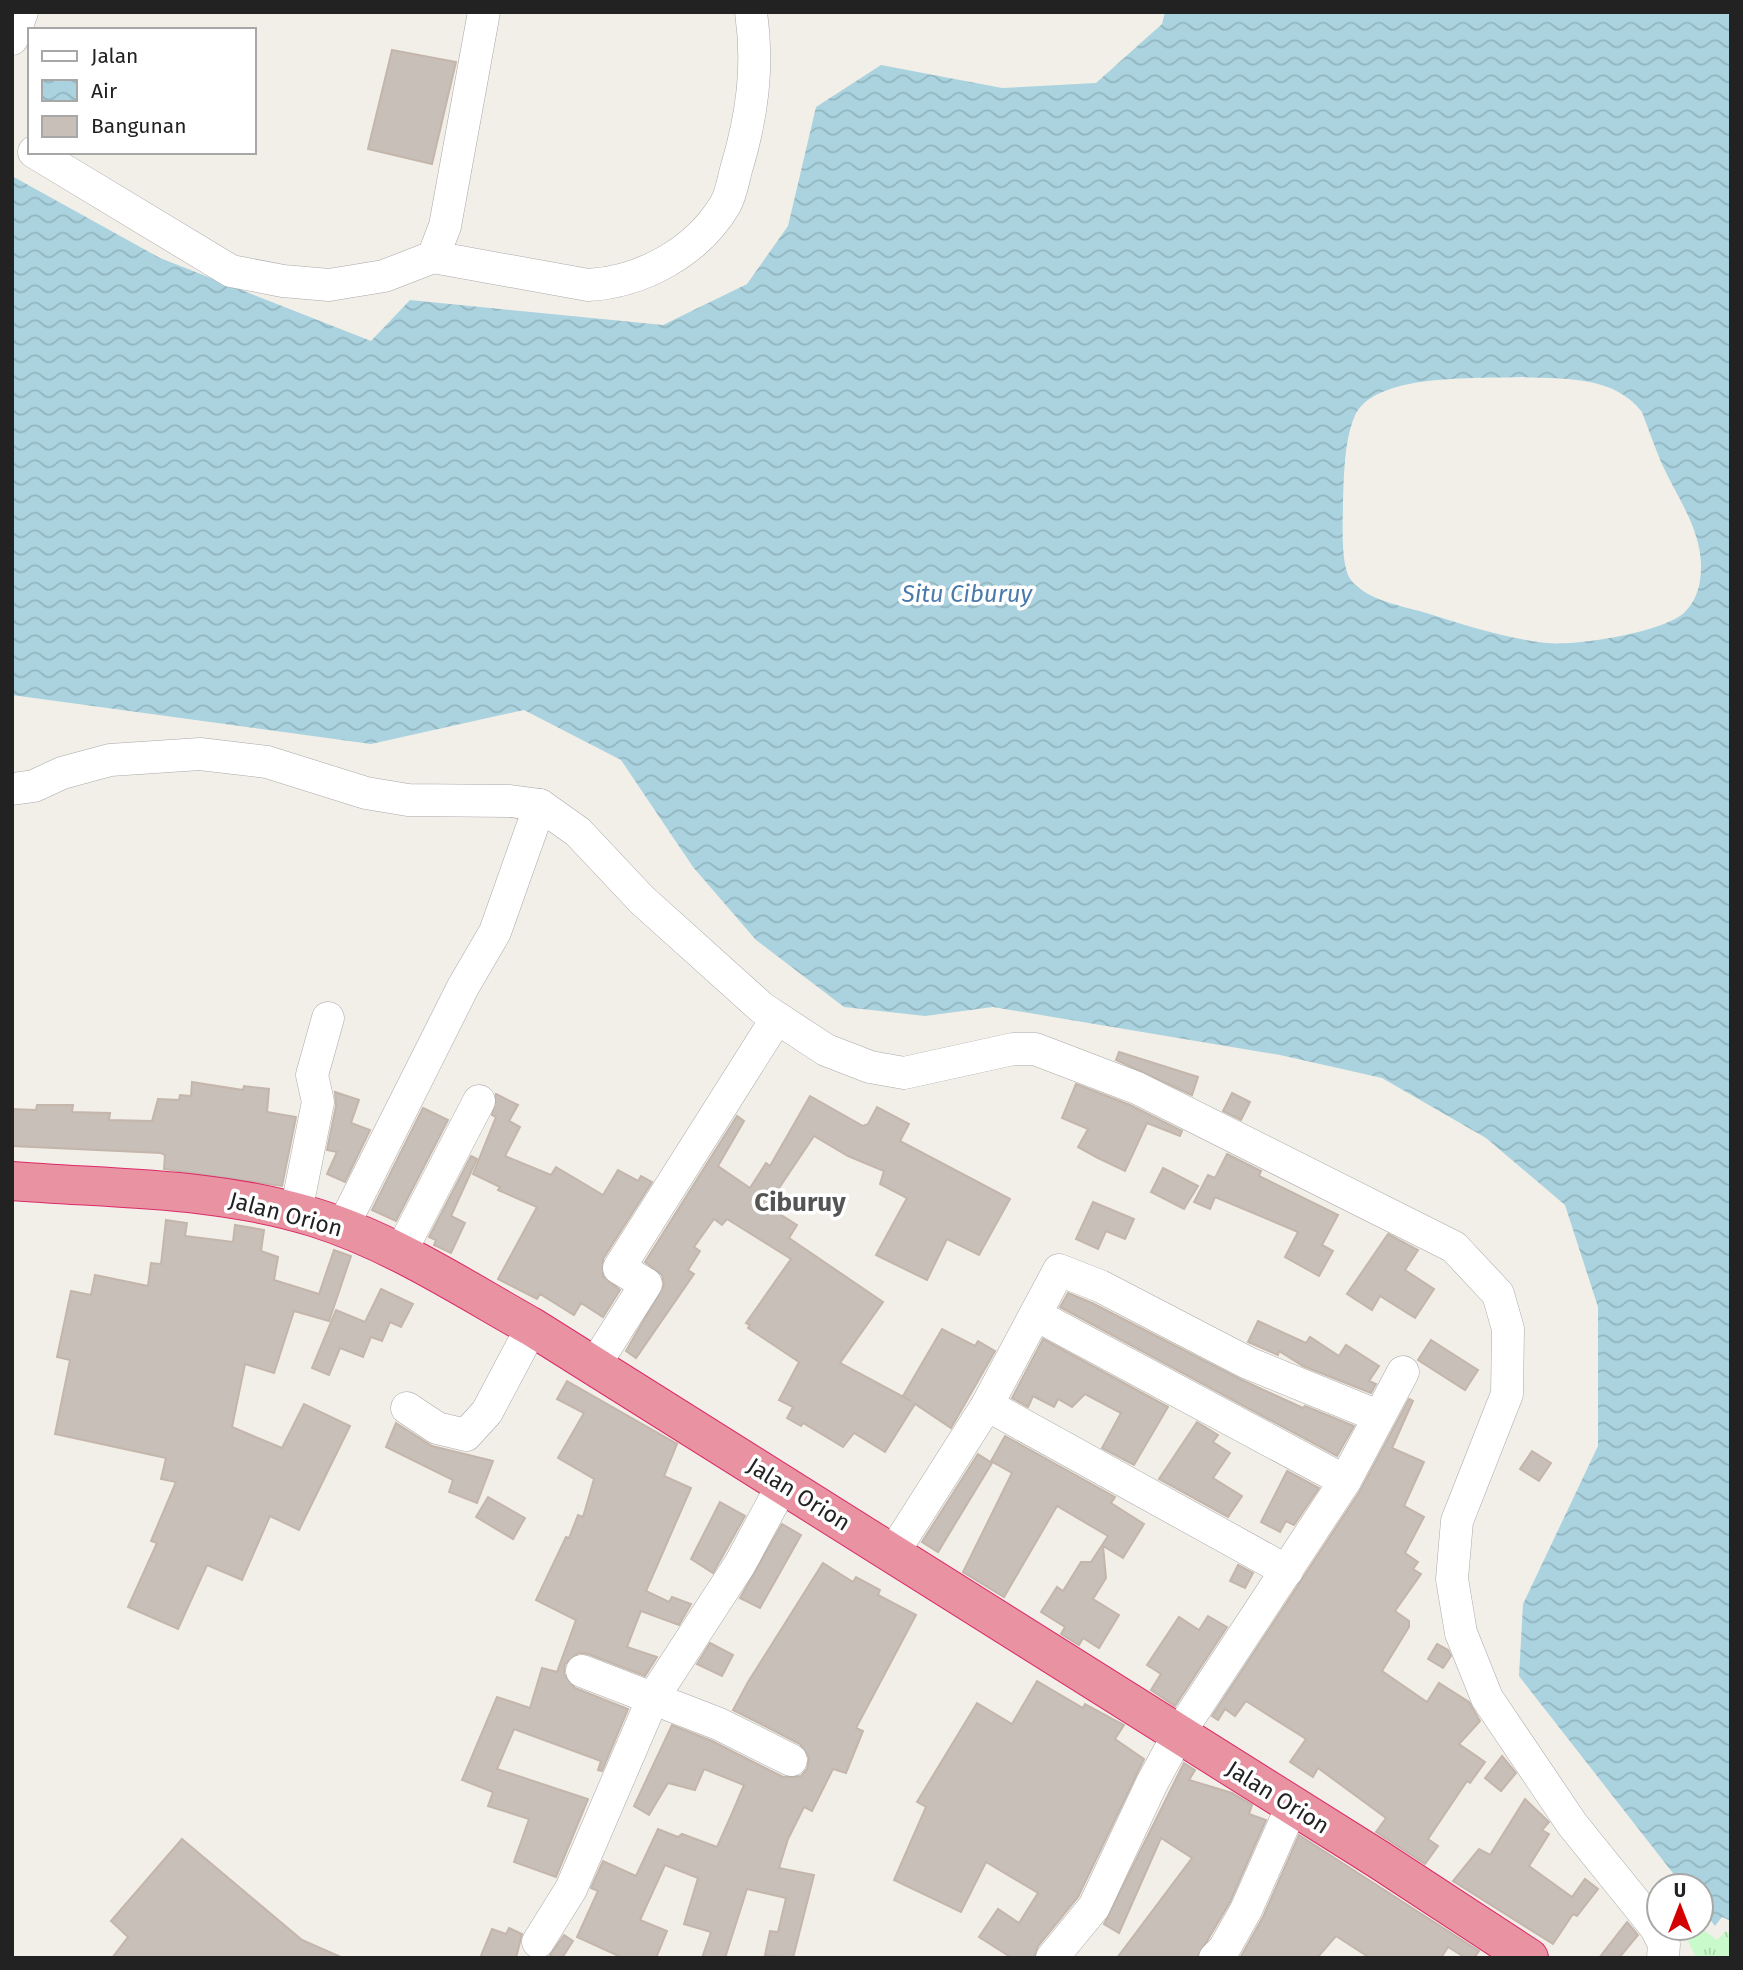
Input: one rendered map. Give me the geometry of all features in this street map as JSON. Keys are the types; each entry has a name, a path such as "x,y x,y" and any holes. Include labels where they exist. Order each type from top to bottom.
{"highway":[{"name":"Jalan Orion","path":"12,1181 218,1195 296,1212 400,1253 532,1327 783,1484 1293,1806 1523,1956"}],"street":[{"path":"12,39 22,12"},
{"path":"433,257 450,204 484,12"},
{"path":"37,154 232,271 283,281 329,285 384,276 433,257 588,285 610,284 635,276 686,250 709,228 727,202 745,141 757,62 751,12"},
{"path":"12,138 28,148"},
{"path":"12,789 34,786 62,774 110,760 201,754 267,762 366,793 408,800 510,801 540,805 578,832 642,900 777,1018 826,1051 870,1067 904,1073 1013,1049 1035,1049 1137,1087 1454,1247 1498,1294 1508,1329 1507,1394 1457,1521 1452,1579 1461,1633 1487,1699 1572,1824 1656,1928 1664,1944 1664,1958"},
{"path":"342,1228 463,987 495,932 540,805"},
{"path":"296,1212 318,1102 312,1075 328,1018"},
{"path":"594,1366 646,1284 619,1268 777,1018"},
{"path":"400,1253 480,1101"},
{"path":"893,1553 987,1405 1058,1270 1248,1363 1378,1416"},
{"path":"1036,1315 1345,1481"},
{"path":"407,1408 437,1428 466,1435 487,1412 532,1327"},
{"path":"1052,1958 1094,1907 1152,1783 1178,1735 1345,1481 1403,1372"},
{"path":"987,1405 1287,1571"},
{"path":"537,1942 571,1889 653,1698 740,1564 783,1484"},
{"path":"582,1671 719,1724 791,1760"},
{"path":"1215,1958 1224,1950 1246,1910 1293,1806"}],"green space":[{"path":"1725,1931 1731,1934 1731,1958 1696,1958 1689,1942 1715,1942 1715,1938 1717,1940"}],"water":[{"name":"Situ Ciburuy","path":"1165,12 1731,12 1731,1921 1722,1917 1715,1926 1715,1872 1672,1872 1519,1676 1523,1604 1598,1446 1598,1307 1565,1205 1486,1138 1382,1078 1280,1055 993,1007 925,1016 844,1007 756,940 693,867 621,760 524,710 371,744 12,695 12,176 160,258 371,341 410,300 663,325 747,284 788,226 816,107 881,65 1002,88 1096,83 1162,24","holes":["1521,377 1571,379 1603,385 1617,391 1631,400 1642,412 1661,462 1690,519 1699,548 1701,564 1698,590 1684,613 1668,622 1635,633 1576,642 1546,643 1499,634 1394,604 1357,587 1345,565 1344,471 1351,427 1364,403 1381,392 1428,381"]}],"building":[{"path":"392,50 456,62 432,164 368,149"},
{"path":"1119,1052 1198,1077 1192,1095 1116,1060"},
{"path":"192,1082 243,1090 244,1086 269,1089 267,1112 296,1117 282,1186 164,1169 165,1155 161,1153 12,1146 12,1109 36,1110 37,1105 73,1105 72,1112 110,1113 109,1120 152,1121 158,1099 179,1100 180,1095 191,1096"},
{"path":"1076,1084 1130,1105 1182,1131 1180,1136 1147,1123 1125,1171 1098,1158 1078,1147 1088,1129 1062,1118"},
{"path":"335,1092 359,1100 351,1123 370,1130 345,1182 327,1174 337,1152 327,1150 336,1106"},
{"path":"1232,1093 1250,1102 1241,1120 1223,1111"},
{"path":"496,1094 518,1105 509,1121 520,1127 505,1156 551,1175 556,1167 603,1195 618,1170 638,1181 641,1176 652,1182 603,1259 603,1276 620,1290 603,1317 581,1303 574,1315 540,1294 537,1299 498,1279 537,1207 498,1190 500,1187 473,1174 496,1117 492,1115"},
{"path":"810,1096 863,1126 868,1124 877,1107 909,1124 900,1141 1010,1199 979,1255 947,1239 927,1280 876,1255 907,1198 880,1184 884,1171 848,1156 814,1136 767,1206 797,1225 789,1238 883,1302 840,1363 911,1401 903,1396 942,1329 975,1346 978,1341 995,1351 951,1428 915,1404 885,1452 854,1433 843,1447 803,1423 801,1426 787,1418 793,1407 779,1400 799,1362 748,1328 750,1325 746,1323 791,1259 727,1219 722,1225 714,1219 694,1247 700,1251 688,1270 694,1274 636,1358 626,1351 664,1285 662,1275 645,1262 737,1116 744,1121 718,1166 750,1188 766,1163 770,1166"},
{"path":"423,1108 448,1120 396,1221 372,1210"},
{"path":"1227,1154 1261,1171 1259,1176 1338,1215 1322,1245 1333,1251 1319,1276 1285,1257 1298,1232 1215,1197 1210,1209 1194,1202 1208,1175 1215,1178"},
{"path":"471,1156 477,1159 451,1216 465,1223 451,1253 434,1245 436,1240 429,1237"},
{"path":"1163,1168 1198,1186 1184,1209 1151,1192"},
{"path":"1093,1202 1134,1219 1125,1239 1106,1231 1098,1249 1076,1239"},
{"path":"166,1220 187,1223 185,1236 233,1242 235,1225 264,1230 261,1251 278,1257 274,1280 319,1294 334,1250 351,1256 329,1321 294,1311 274,1373 245,1364 232,1427 282,1448 304,1404 350,1426 299,1530 270,1516 242,1580 207,1565 178,1629 128,1607 157,1543 151,1541 176,1482 161,1479 166,1458 55,1434 70,1360 57,1357 71,1291 91,1295 95,1275 148,1286 151,1263 161,1264"},
{"path":"1388,1234 1418,1250 1405,1270 1434,1289 1415,1318 1380,1296 1372,1310 1347,1294"},
{"path":"381,1289 413,1304 401,1327 390,1322 382,1341 371,1337 363,1357 340,1348 329,1375 312,1368 336,1310 365,1322"},
{"path":"1068,1293 1240,1379 1303,1408 1305,1406 1354,1426 1337,1456 1060,1307"},
{"path":"1258,1321 1306,1343 1310,1337 1339,1356 1346,1345 1379,1366 1369,1381 1376,1384 1371,1393 1303,1366 1279,1351 1278,1355 1248,1342"},
{"path":"1043,1339 1168,1407 1134,1465 1102,1448 1121,1413 1085,1394 1072,1407 1058,1399 1054,1407 1033,1396 1028,1407 1012,1398"},
{"path":"1431,1340 1478,1370 1465,1390 1418,1360"},
{"path":"567,1381 677,1444 664,1476 691,1488 646,1591 669,1602 672,1597 691,1604 679,1625 641,1611 627,1647 657,1657 645,1676 588,1654 579,1653 565,1664 564,1674 575,1688 628,1709 602,1771 598,1770 601,1761 514,1729 497,1769 588,1799 556,1877 514,1862 529,1819 488,1806 493,1792 462,1780 497,1697 530,1708 542,1668 557,1672 576,1620 536,1600 566,1537 569,1538 578,1515 583,1517 594,1479 558,1458 584,1413 557,1399"},
{"path":"1409,1399 1413,1401 1392,1448 1424,1462 1404,1506 1424,1517 1405,1553 1418,1562 1413,1569 1421,1574 1395,1611 1409,1621 1409,1627 1382,1671 1427,1702 1439,1683 1469,1702 1480,1721 1459,1744 1485,1762 1470,1783 1467,1781 1428,1839 1438,1846 1425,1864 1376,1832 1386,1818 1318,1768 1313,1777 1290,1762 1306,1739 1246,1701 1235,1716 1225,1709 1218,1720 1212,1716 1360,1491"},
{"path":"1197,1422 1218,1435 1213,1442 1230,1453 1213,1478 1242,1496 1228,1517 1159,1479"},
{"path":"396,1423 432,1446 493,1461 477,1503 449,1492 453,1480 386,1447"},
{"path":"1005,1436 1115,1497 1111,1503 1144,1524 1123,1558 1103,1546 1106,1578 1093,1599 1119,1615 1099,1648 1083,1638 1079,1645 1061,1634 1065,1627 1041,1612 1057,1587 1063,1591 1081,1562 1091,1562 1108,1536 1057,1506 1004,1597 963,1572 1012,1473 991,1461"},
{"path":"1532,1451 1551,1463 1539,1481 1520,1469"},
{"path":"978,1454 992,1463 938,1552 922,1542"},
{"path":"1287,1471 1319,1488 1294,1525 1286,1521 1280,1532 1261,1522"},
{"path":"488,1497 525,1518 513,1539 476,1517"},
{"path":"720,1502 745,1516 713,1573 691,1559"},
{"path":"782,1524 801,1535 760,1608 740,1598"},
{"path":"823,1563 853,1582 856,1577 880,1590 878,1595 916,1615 856,1728 863,1731 846,1773 833,1769 812,1811 804,1807 788,1839 779,1868 814,1875 793,1958 765,1955 770,1931 778,1932 786,1898 747,1889 725,1958 702,1958 711,1932 684,1924 698,1878 665,1865 640,1920 667,1931 656,1958 623,1958 577,1937 598,1891 591,1888 603,1861 636,1876 658,1829 678,1837 682,1834 717,1847 744,1785 704,1769 695,1790 668,1783 649,1815 634,1806 672,1725 712,1741 783,1777 801,1776 807,1769 809,1758 800,1744 733,1710"},
{"path":"1238,1565 1253,1573 1245,1588 1230,1581"},
{"path":"1208,1616 1227,1627 1175,1706 1151,1690 1161,1674 1147,1665 1179,1617 1199,1630"},
{"path":"710,1643 733,1655 722,1676 697,1664"},
{"path":"1437,1644 1448,1650 1451,1656 1443,1668 1428,1659"},
{"path":"1037,1681 1083,1708 1085,1704 1124,1725 1115,1739 1144,1759 1078,1897 1038,1946 1034,1958 1012,1958 979,1937 998,1909 1019,1923 1038,1893 986,1862 961,1912 894,1880 926,1807 917,1802 977,1703 1012,1724"},
{"path":"1502,1756 1516,1773 1501,1791 1485,1778"},
{"path":"1184,1763 1195,1770 1189,1780 1232,1793 1252,1805 1249,1814 1266,1820 1230,1902 1197,1958 1117,1958 1192,1858 1161,1838 1119,1933 1104,1924"},
{"path":"1525,1799 1549,1822 1542,1830 1549,1834 1529,1866 1572,1897 1585,1879 1598,1889 1577,1916 1573,1914 1553,1944 1453,1881 1479,1849 1490,1855"},
{"path":"1299,1835 1479,1951 1474,1958 1466,1958 1448,1947 1441,1958 1370,1958 1336,1936 1317,1958 1240,1958 1263,1917"},
{"path":"182,1839 302,1940 343,1958 112,1958 128,1937 111,1921"},
{"path":"1627,1922 1638,1935 1619,1958 1599,1958"},
{"path":"509,1928 522,1934 516,1958 480,1958 492,1929 506,1934"},
{"path":"564,1935 573,1941 562,1958 554,1958 550,1955"}],"district":[{"name":"Ciburuy","path":"800,1202"}]}
